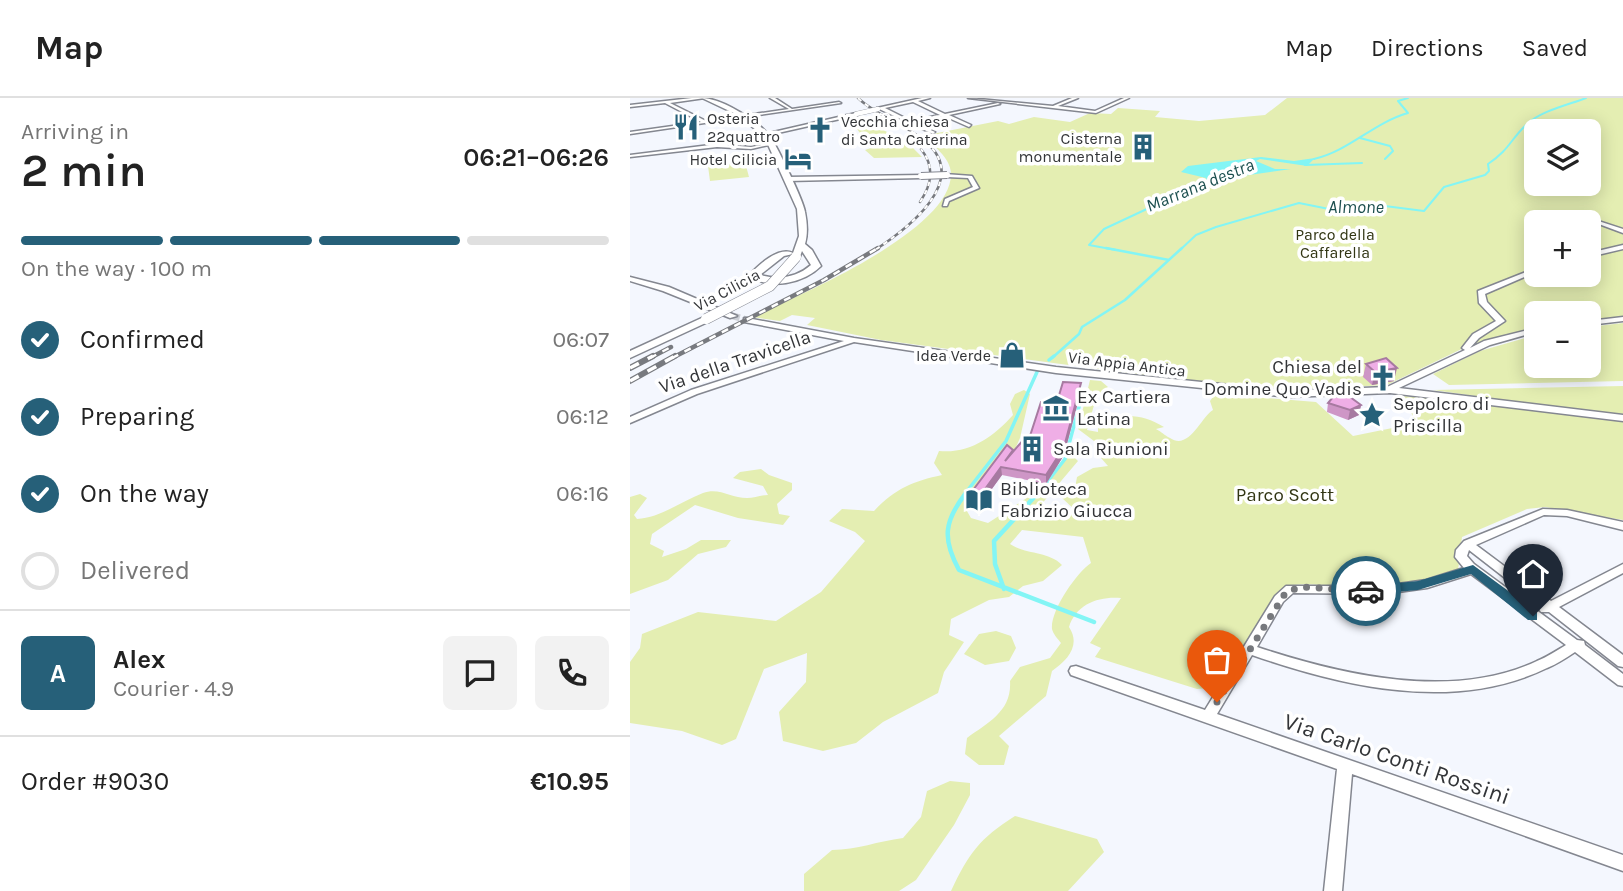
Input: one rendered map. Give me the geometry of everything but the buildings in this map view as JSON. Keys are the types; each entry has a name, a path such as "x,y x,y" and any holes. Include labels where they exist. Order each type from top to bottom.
{"main road":[{"path":"704,98 745,116 763,135 795,220 791,256 781,254 753,276 791,280 812,270 816,266 814,260 801,245"},
{"name":"Via Cilicia","path":"630,355 770,286 801,245 803,218 787,179 767,147"},
{"name":"Via Cilicia","path":"630,350 701,319"}],"street":[{"path":"630,106 704,98"},
{"path":"772,98 790,108"},
{"path":"630,156 719,146 928,98"},
{"path":"970,98 1098,112 1127,98"},
{"path":"911,122 1023,98"},
{"path":"1052,107 1076,98"},
{"path":"630,133 837,100 855,114"},
{"path":"914,101 969,126"},
{"path":"664,102 705,122"},
{"path":"882,108 897,112 890,113 933,133"},
{"path":"719,146 756,149"},
{"path":"719,146 728,154 767,147"},
{"path":"747,148 767,147"},
{"path":"787,179 947,175 972,177 976,188 947,200 945,205"},
{"path":"1601,223 1623,231"},
{"path":"1601,252 1623,247"},
{"path":"1459,355 1476,337 1497,327 1501,321 1483,303 1481,293 1524,276"},
{"path":"630,279 666,289 733,316"},
{"path":"1601,322 1623,319"},
{"name":"Via Appia Antica","path":"747,320 854,340 1056,370 1250,393 1289,394 1389,390 1487,343 1524,333"},
{"name":"Via della Travicella","path":"630,420 694,391 854,340"},
{"path":"1389,390 1623,418"},
{"path":"1623,526 1567,513 1542,512 1468,544 1461,555 1473,569 1533,616 1623,681"},
{"path":"1468,544 1623,662"},
{"path":"1533,616 1623,568"},
{"path":"1208,717 1279,600 1290,589 1384,590 1427,584 1473,569"},
{"path":"1250,649 1350,680 1425,687 1477,683 1517,674 1589,637"},
{"name":"Via Carlo Conti Rossini","path":"1076,671 1623,863"},
{"path":"1333,891 1345,765"}],"green space":[{"name":"Parco della Caffarella","path":"1287,98 1623,98 1623,317 1601,319 1601,301 1524,301 1524,330 1470,345 1387,385 1263,391 881,340 807,325 815,318 792,315 780,321 752,317 869,259 901,239 927,217 945,195 951,173 944,157 922,136 998,121 1009,124 1034,117 1070,122 1090,113 1111,114 1118,108 1160,111 1155,117 1199,121 1265,115"},
{"path":"876,126 909,144 922,157 874,158 865,150 871,148 857,129"},
{"path":"745,162 749,177 710,181 708,166"},
{"path":"1623,323 1623,381 1449,385 1433,374 1480,351 1524,338 1524,378 1601,378 1601,326"},
{"name":"Parco Scott","path":"1090,380 1101,381 1108,387 1096,398 1087,430 1098,432 1098,423 1115,417 1140,417 1164,427 1156,429 1177,441 1189,437 1213,410 1210,401 1215,394 1316,402 1353,436 1417,423 1401,396 1459,399 1623,421 1623,520 1545,507 1527,509 1462,537 1458,571 1430,579 1385,586 1304,584 1282,588 1219,687 1197,689 1095,657 1101,648 1090,643 1121,598 1105,598 1089,603 1072,619 1069,627 1074,640 1071,652 1052,671 1046,696 999,736 1009,746 1004,765 979,765 965,754 967,738 998,715 1007,700 1010,681 1020,667 1050,658 1061,643 1052,629 1055,612 1072,583 1091,563 1083,537 1022,530 1010,544 1050,557 1062,565 1043,581 1023,586 1009,597 989,600 951,619 949,635 964,642 944,672 938,693 883,722 856,743 823,751 783,741 779,712 806,682 807,653 764,669 736,739 722,745 682,731 630,723 630,662 640,648 642,634 698,612 776,621 821,592 865,541 855,532 829,521 842,509 874,511 905,487 942,475 934,463 939,451 961,450 989,437 1013,415 1010,404 1015,394 1024,390 1030,394 1020,438 1012,456 1001,461 964,506 971,518 988,523 1047,485 1063,459 1073,456 1078,461 1040,506 1046,510 1075,510 1062,498 1075,488 1077,477 1093,468 1108,466 1094,450 1108,451 1110,446 1098,444 1078,429"},
{"path":"1623,386 1623,417 1433,390"},
{"path":"761,469 769,475 792,483 792,490 777,504 779,514 790,516 783,525 738,518 695,505 652,534 650,544 664,551 662,557 686,549 701,540 731,540 726,547 698,554 668,580 630,594 630,497 640,494 647,498 634,515 637,519 662,512 709,491 747,498 768,495 763,486 733,478 740,472"},
{"path":"996,631 1011,636 1016,648 1009,661 985,665 964,654 979,634"},
{"path":"950,781 970,783 970,795 954,825 916,880 899,891 804,891 804,874 832,850 903,838 921,817 927,791"},
{"path":"1015,816 1097,839 1104,852 1068,891 951,891 976,848 992,832"}],"water":[{"path":"1261,157 1294,161 1315,158 1307,166 1260,159 1256,161 1275,169 1291,169 1207,181 1206,178 1181,172 1188,166"}],"waterway":[{"name":"Marrana destra","path":"1314,159 1339,150 1383,123 1408,113 1398,101 1408,98"},
{"name":"Almone","path":"1180,250 1196,235 1216,227 1299,203 1339,211 1377,205 1424,211 1444,187 1485,175 1489,171 1488,164 1501,154 1532,120 1546,112 1586,98"},
{"path":"1360,138 1390,146 1393,151 1385,159"},
{"path":"1305,165 1362,163"},
{"name":"Marrana destra","path":"1116,250 1089,245 1104,229 1211,179"},
{"name":"Marrana destra","path":"1106,248 1169,260"},
{"name":"Almone","path":"1169,260 1182,248"},
{"name":"Almone","path":"1052,358 1079,334 1082,327 1125,300 1169,260"},
{"name":"Almone","path":"1049,360 1054,356"},
{"name":"Almone","path":"964,495 1006,441 1037,372"},
{"path":"1037,495 1065,459 1083,392"},
{"name":"Almone","path":"966,493 950,521 950,549 959,570 1003,587"},
{"path":"1003,587 995,564 994,541 1038,493"},
{"name":"Almone","path":"1003,587 1094,622"}],"tunnel":[{"path":"733,316 747,320"}],"railway":[{"path":"858,98 926,142 938,157 942,172 938,188 929,203 903,230 877,249"},
{"path":"920,202 930,176 928,162 921,149"},
{"path":"672,358 824,280 877,249"},
{"path":"650,358 671,347"},
{"path":"630,368 653,356"},
{"path":"630,381 675,356"}],"way so far":[{"path":"1217,702 1276,604 1290,589 1301,587 1366,591"}],"place":[{"name":"Osteria 22quattro","path":"686,127"},
{"name":"Vecchia chiesa di Santa Caterina","path":"820,130"},
{"name":"Cisterna monumentale","path":"1143,147"},
{"name":"Hotel Cilicia","path":"798,159"},
{"name":"Idea Verde","path":"1012,355"},
{"name":"Chiesa del Domine Quo Vadis","path":"1383,378"},
{"name":"Ex Cartiera Latina","path":"1056,408"},
{"name":"Sepolcro di Priscilla","path":"1372,415"},
{"name":"Sala Riunioni","path":"1032,449"},
{"name":"Biblioteca Fabrizio Giucca","path":"979,500"}],"route":[{"path":"1366,591 1418,586 1473,569 1533,616"}]}
